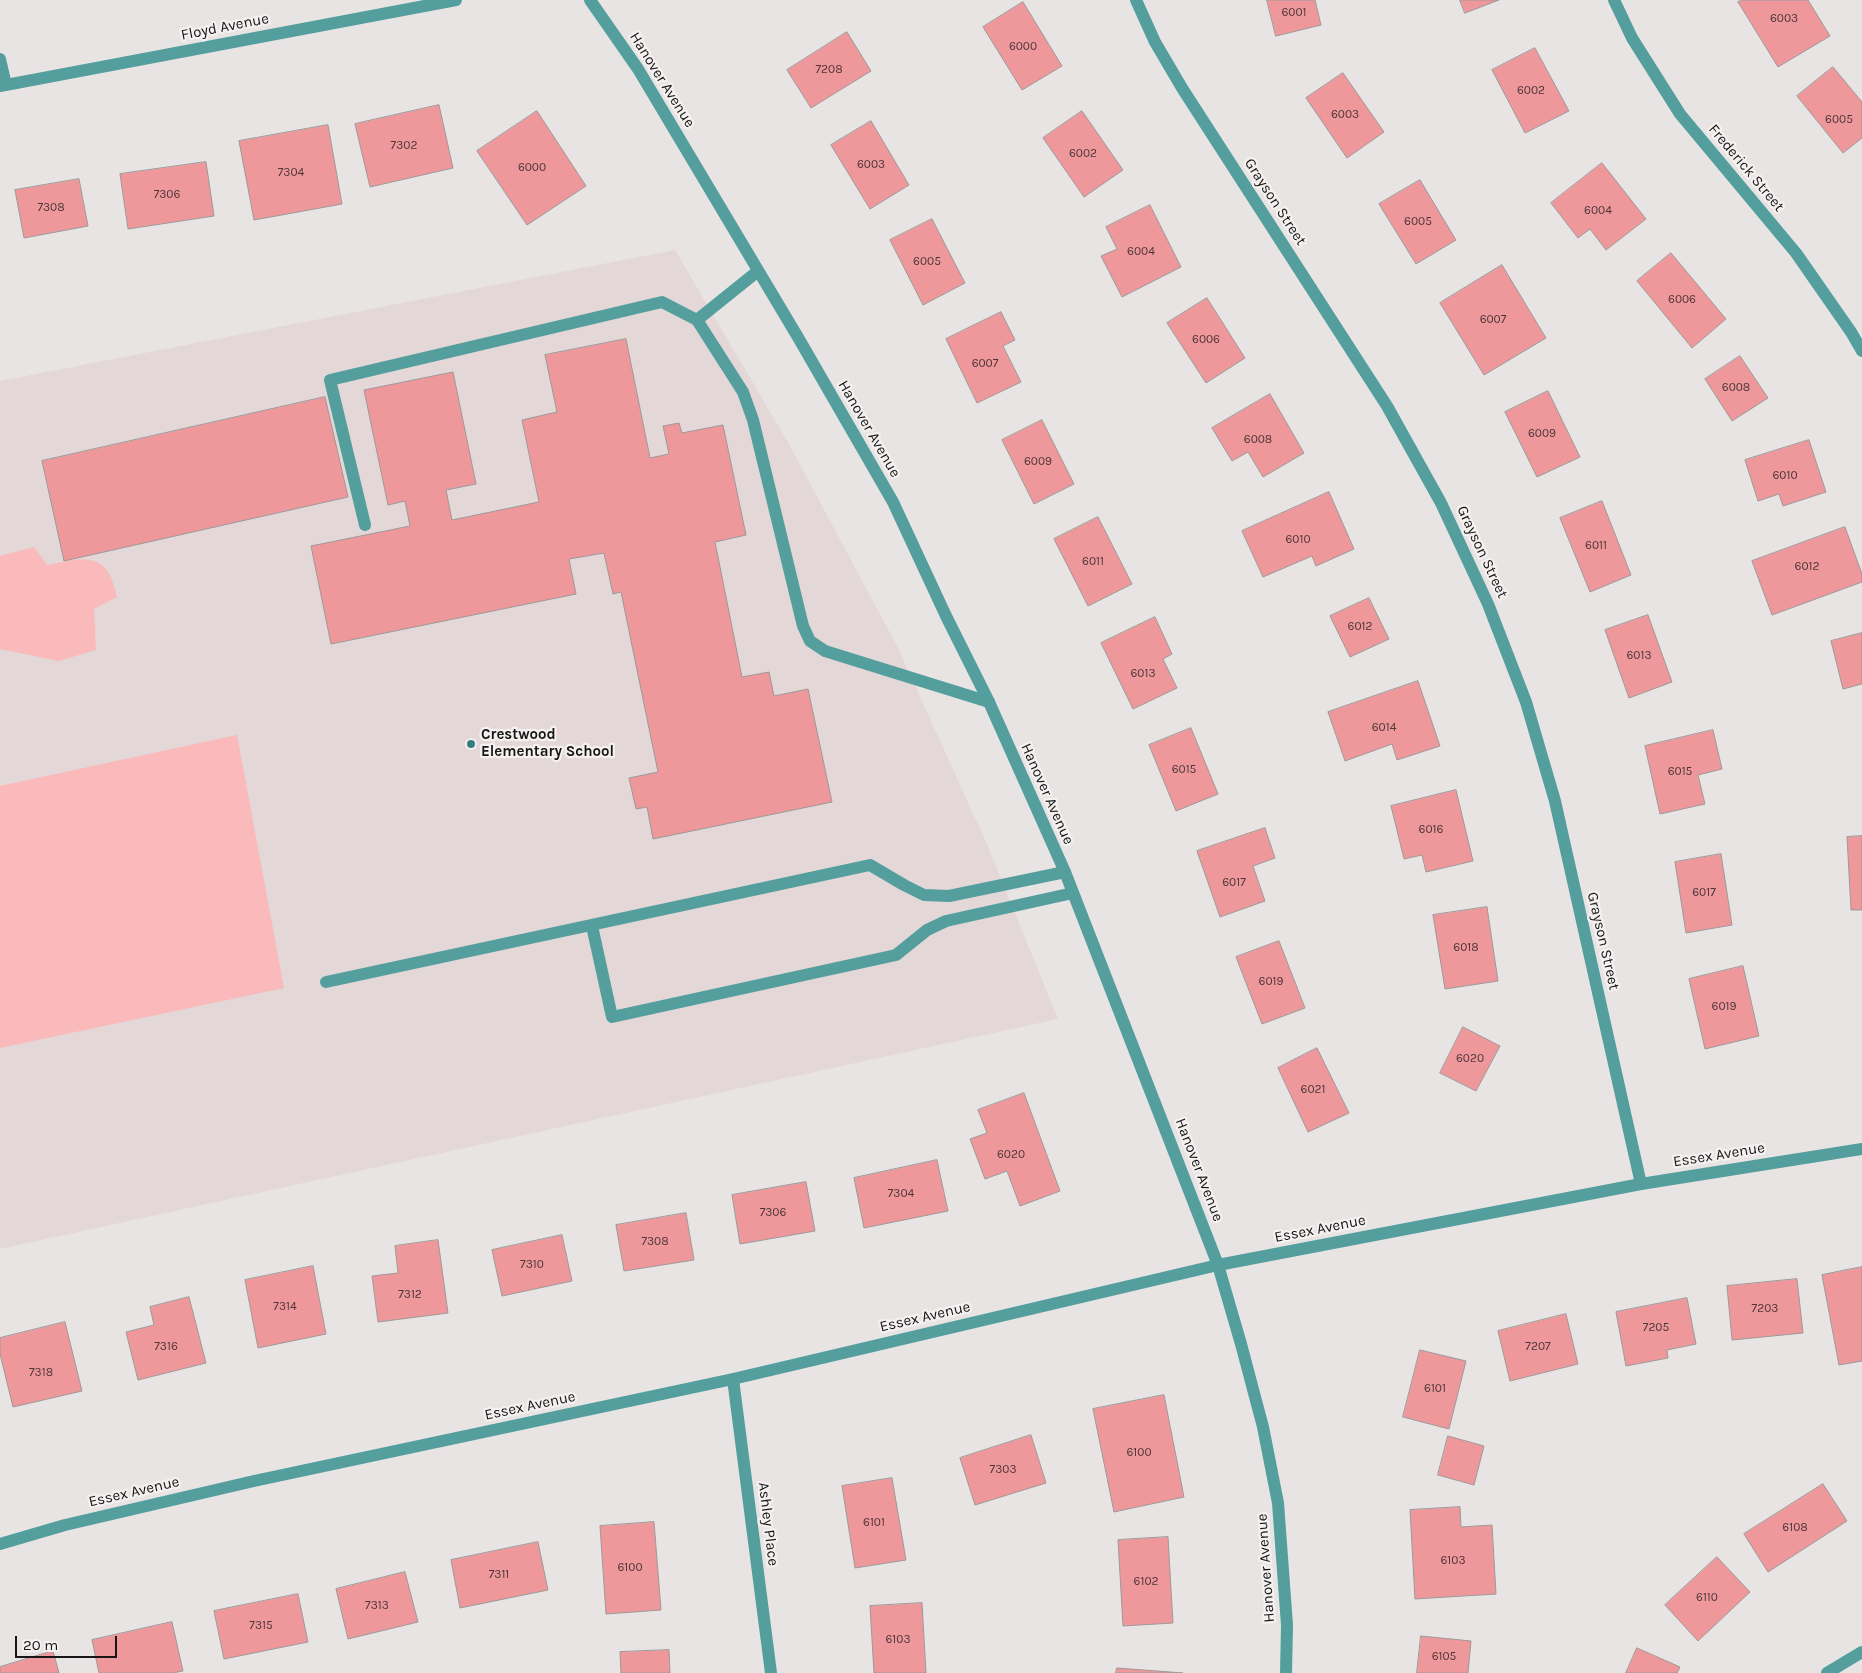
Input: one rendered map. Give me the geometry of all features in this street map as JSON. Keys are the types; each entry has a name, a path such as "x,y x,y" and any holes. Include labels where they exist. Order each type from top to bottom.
{"street":[{"name":"Floyd Avenue","path":"3,86 456,0"},
{"name":"Hanover Avenue","path":"590,0 638,69 893,502 946,616 989,702 1065,872 1218,1265 1264,1427 1278,1503 1287,1625 1286,1673"},
{"name":"Grayson Street","path":"1136,0 1155,42 1182,88 1387,406 1441,503 1488,604 1526,702 1555,801 1641,1184"},
{"name":"Frederick Street","path":"1614,0 1632,38 1680,114 1796,253 1862,351"},
{"path":"0,59 3,86"},
{"path":"698,320 758,271"},
{"path":"365,525 330,380 662,302 698,320 743,392 753,420 803,626 810,641 825,651 989,702"},
{"path":"326,982 592,926 870,864 904,886 924,895 949,896 1065,872"},
{"path":"592,926 612,1017 896,955 927,930 946,921 1073,893"},
{"name":"Essex Avenue","path":"0,1544 65,1525 244,1483 733,1379 1218,1265 1641,1184 1862,1148"},
{"name":"Ashley Place","path":"733,1379 771,1673"},
{"path":"1828,1673 1862,1652"}],"shaded area":[{"name":"Crestwood Elementary School","path":"675,250 790,446 897,646 986,842 1058,1019 0,1249 0,381"},
{"path":"34,547 47,565 72,560 89,560 97,562 109,574 117,597 94,609 96,650 59,661 0,649 0,556"},
{"path":"237,735 284,988 0,1048 0,786"}],"building":[{"path":"1267,0 1315,0 1321,25 1276,36"},
{"path":"1460,0 1499,0 1465,13"},
{"path":"1742,0 1808,0 1830,36 1778,67 1738,2"},
{"path":"1023,2 1062,66 1022,90 983,27"},
{"path":"847,32 871,71 811,108 787,70"},
{"path":"1535,48 1569,111 1525,133 1492,70"},
{"path":"1833,67 1862,102 1862,138 1843,153 1797,96"},
{"path":"1343,73 1384,132 1347,158 1306,98"},
{"path":"439,105 453,168 370,187 355,124"},
{"path":"537,111 586,186 527,225 477,151"},
{"path":"1082,111 1123,170 1084,197 1043,138"},
{"path":"871,121 909,185 870,209 831,145"},
{"path":"328,125 342,204 254,220 239,141"},
{"path":"206,162 214,216 128,229 120,174"},
{"path":"1602,163 1646,219 1606,250 1590,229 1578,238 1551,203"},
{"path":"79,179 88,226 24,238 15,190"},
{"path":"1420,180 1456,240 1416,264 1379,204"},
{"path":"1150,205 1181,267 1122,297 1101,256 1117,249 1106,227"},
{"path":"932,219 965,283 923,305 890,240"},
{"path":"1671,253 1726,319 1692,348 1637,281"},
{"path":"1502,265 1546,338 1484,375 1440,303"},
{"path":"1207,298 1245,358 1206,383 1167,323"},
{"path":"1001,312 1015,340 1003,346 1021,382 977,403 946,339"},
{"path":"626,339 650,458 669,454 663,426 679,423 682,433 723,425 746,535 715,542 742,677 769,672 774,696 808,689 832,802 653,839 647,807 636,809 629,778 658,772 621,592 613,594 604,553 569,559 576,594 331,644 311,546 410,526 405,501 388,505 364,390 453,372 476,484 446,490 452,520 539,502 522,420 557,412 545,355"},
{"path":"1740,356 1768,398 1732,421 1705,379"},
{"path":"1548,391 1580,457 1537,477 1505,412"},
{"path":"1270,394 1304,453 1263,477 1248,452 1232,461 1212,428"},
{"path":"325,397 348,497 64,561 42,461"},
{"path":"1042,420 1074,484 1034,504 1002,440"},
{"path":"1809,440 1826,492 1783,506 1779,494 1758,501 1745,460"},
{"path":"1329,492 1354,549 1316,566 1312,556 1263,577 1242,531"},
{"path":"1602,501 1631,575 1590,592 1560,518"},
{"path":"1098,517 1132,584 1088,606 1054,539"},
{"path":"1845,527 1862,574 1862,582 1772,615 1752,561"},
{"path":"1369,598 1389,639 1350,657 1330,616"},
{"path":"1648,615 1672,682 1629,698 1605,630"},
{"path":"1155,617 1172,654 1163,659 1177,688 1133,709 1101,643"},
{"path":"1862,633 1862,684 1843,689 1831,641"},
{"path":"1418,681 1440,746 1397,760 1392,744 1345,761 1328,712"},
{"path":"1191,728 1218,794 1176,811 1149,745"},
{"path":"1713,730 1722,769 1698,775 1705,804 1660,814 1645,746"},
{"path":"1456,790 1473,861 1426,872 1422,855 1404,859 1391,806"},
{"path":"1265,828 1275,858 1253,866 1265,901 1220,917 1197,851"},
{"path":"1862,836 1862,910 1851,910 1847,837"},
{"path":"1721,854 1732,925 1686,933 1675,862"},
{"path":"1487,907 1498,981 1445,989 1433,915"},
{"path":"1279,941 1305,1008 1262,1024 1236,957"},
{"path":"1743,966 1759,1036 1705,1049 1689,979"},
{"path":"1463,1027 1500,1046 1476,1091 1440,1073"},
{"path":"1317,1048 1349,1113 1308,1132 1278,1068"},
{"path":"1024,1093 1060,1191 1020,1206 1007,1171 985,1179 970,1139 987,1133 978,1110"},
{"path":"937,1160 948,1211 864,1228 854,1178"},
{"path":"806,1182 815,1231 740,1244 732,1195"},
{"path":"686,1213 694,1260 624,1271 616,1225"},
{"path":"562,1235 572,1281 502,1296 492,1250"},
{"path":"438,1240 448,1313 378,1322 372,1276 398,1273 395,1246"},
{"path":"313,1266 326,1334 258,1348 245,1280"},
{"path":"1862,1267 1862,1361 1839,1365 1822,1275"},
{"path":"1797,1279 1803,1333 1732,1340 1727,1286"},
{"path":"189,1297 206,1363 138,1380 126,1332 154,1325 150,1307"},
{"path":"1687,1298 1696,1344 1667,1350 1668,1358 1626,1366 1616,1312"},
{"path":"1566,1314 1578,1364 1510,1381 1498,1331"},
{"path":"65,1322 82,1391 13,1407 0,1354 0,1338"},
{"path":"1420,1350 1466,1361 1449,1429 1403,1417"},
{"path":"1164,1395 1184,1497 1114,1512 1093,1409"},
{"path":"1031,1435 1046,1483 975,1505 960,1458"},
{"path":"1448,1436 1484,1446 1474,1485 1438,1475"},
{"path":"892,1478 906,1560 855,1568 842,1486"},
{"path":"1823,1484 1847,1521 1768,1572 1744,1534"},
{"path":"1460,1507 1461,1527 1492,1525 1496,1594 1415,1599 1410,1510"},
{"path":"654,1522 661,1610 606,1614 600,1526"},
{"path":"1168,1537 1173,1623 1123,1626 1118,1540"},
{"path":"538,1542 548,1590 460,1608 451,1560"},
{"path":"1717,1557 1750,1592 1698,1641 1665,1605"},
{"path":"405,1572 418,1622 348,1639 336,1589"},
{"path":"298,1594 308,1642 224,1659 214,1611"},
{"path":"922,1603 926,1673 874,1673 870,1606"},
{"path":"172,1622 183,1671 172,1673 99,1673 92,1640"},
{"path":"1421,1636 1471,1641 1468,1673 1417,1673"},
{"path":"1637,1648 1680,1667 1677,1673 1626,1673"},
{"path":"669,1650 670,1673 621,1673 620,1652"},
{"path":"53,1651 59,1673 0,1673 0,1667"},
{"path":"1117,1668 1183,1673 1116,1673"}],"place":[{"name":"Crestwood Elementary School","path":"471,744"}]}
